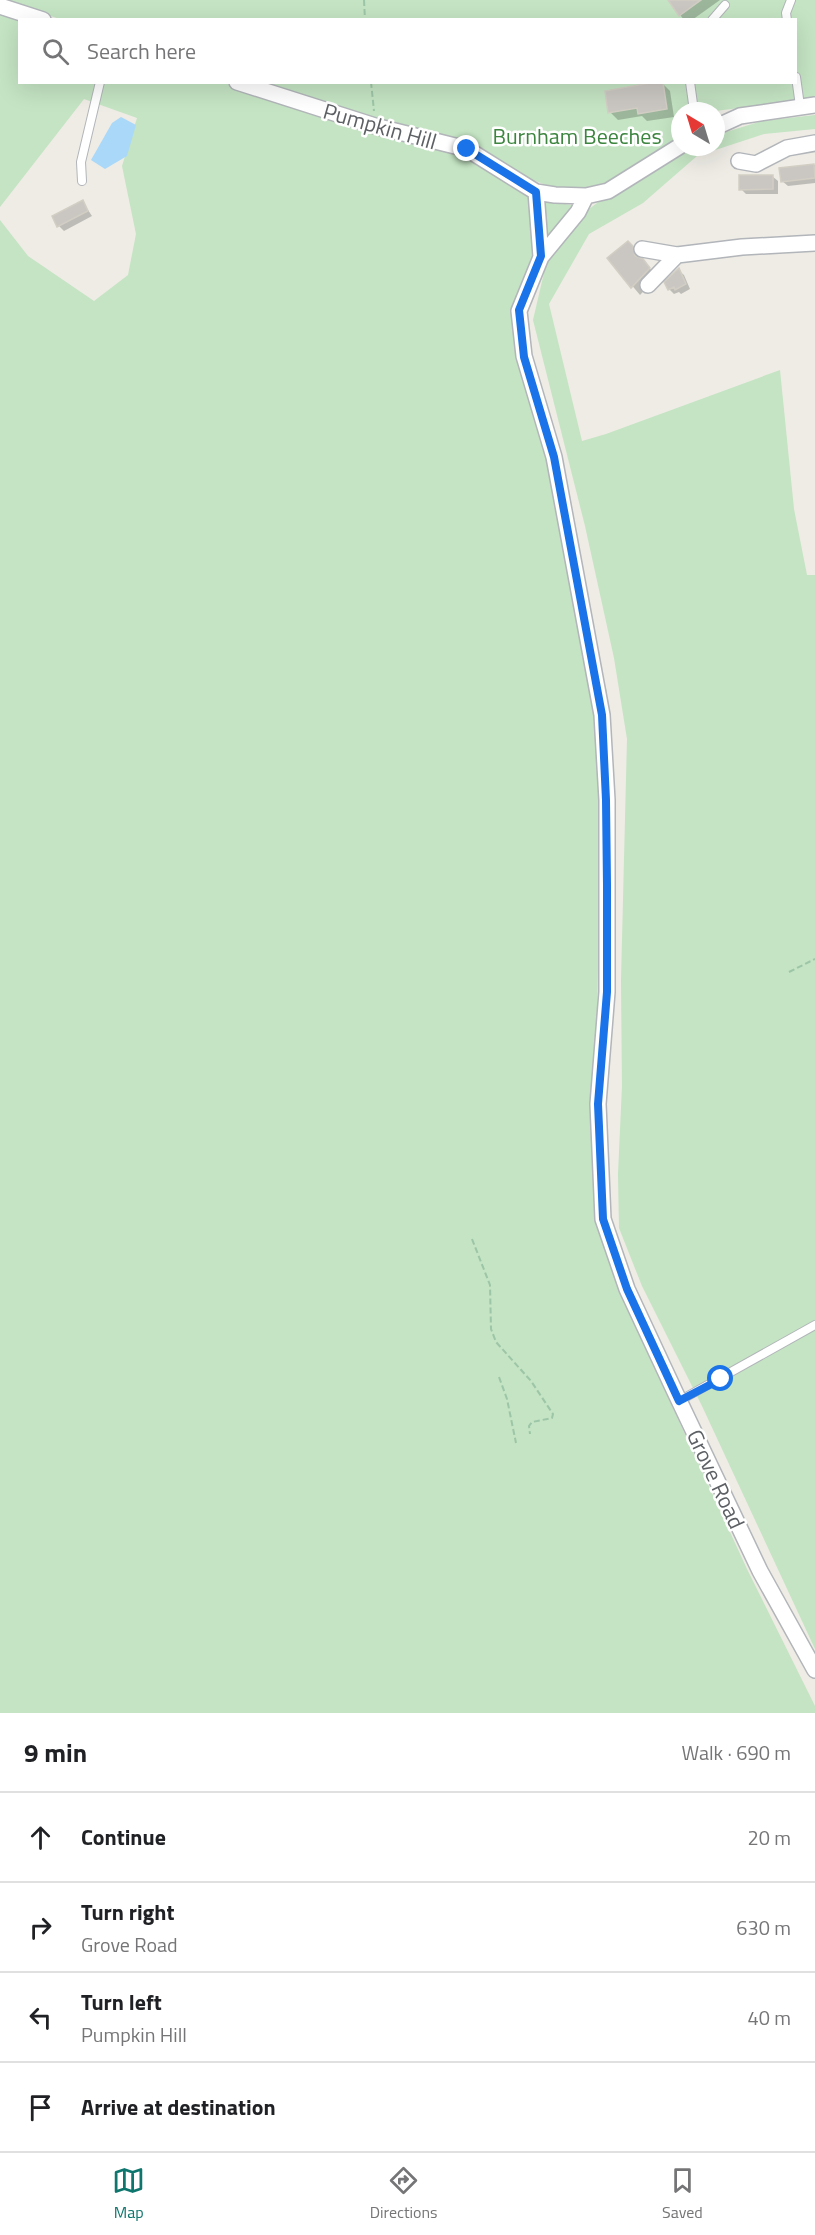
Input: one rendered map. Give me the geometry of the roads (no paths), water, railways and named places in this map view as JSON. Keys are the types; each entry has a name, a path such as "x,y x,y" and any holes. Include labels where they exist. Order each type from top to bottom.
{"street":[{"path":"0,6 37,18"},
{"name":"Pumpkin Hill","path":"243,84 375,126 467,149 536,192 586,196"},
{"path":"725,123 740,116 807,106"},
{"path":"739,161 756,164 787,148 815,142"},
{"path":"586,196 608,190 671,152"},
{"name":"Grove Road","path":"536,192 541,256"},
{"name":"Grove Road","path":"586,196 578,212 541,256 519,310 524,357 554,457 602,715 606,800 607,992 598,1104 603,1219 627,1289 679,1401 760,1571 815,1670"},
{"path":"642,249 677,255 742,247 815,243"},
{"path":"648,285 677,255"}],"lane":[{"path":"787,18 786,13 791,0"},
{"path":"714,18 725,5"},
{"path":"797,82 807,106"},
{"path":"82,181 81,162 100,84"},
{"path":"690,84 693,102"},
{"path":"679,1401 815,1325"}],"water":[{"path":"121,117 136,125 127,156 105,169 91,160 112,123"}],"park label":[{"name":"Burnham Beeches","path":"577,136"}]}
